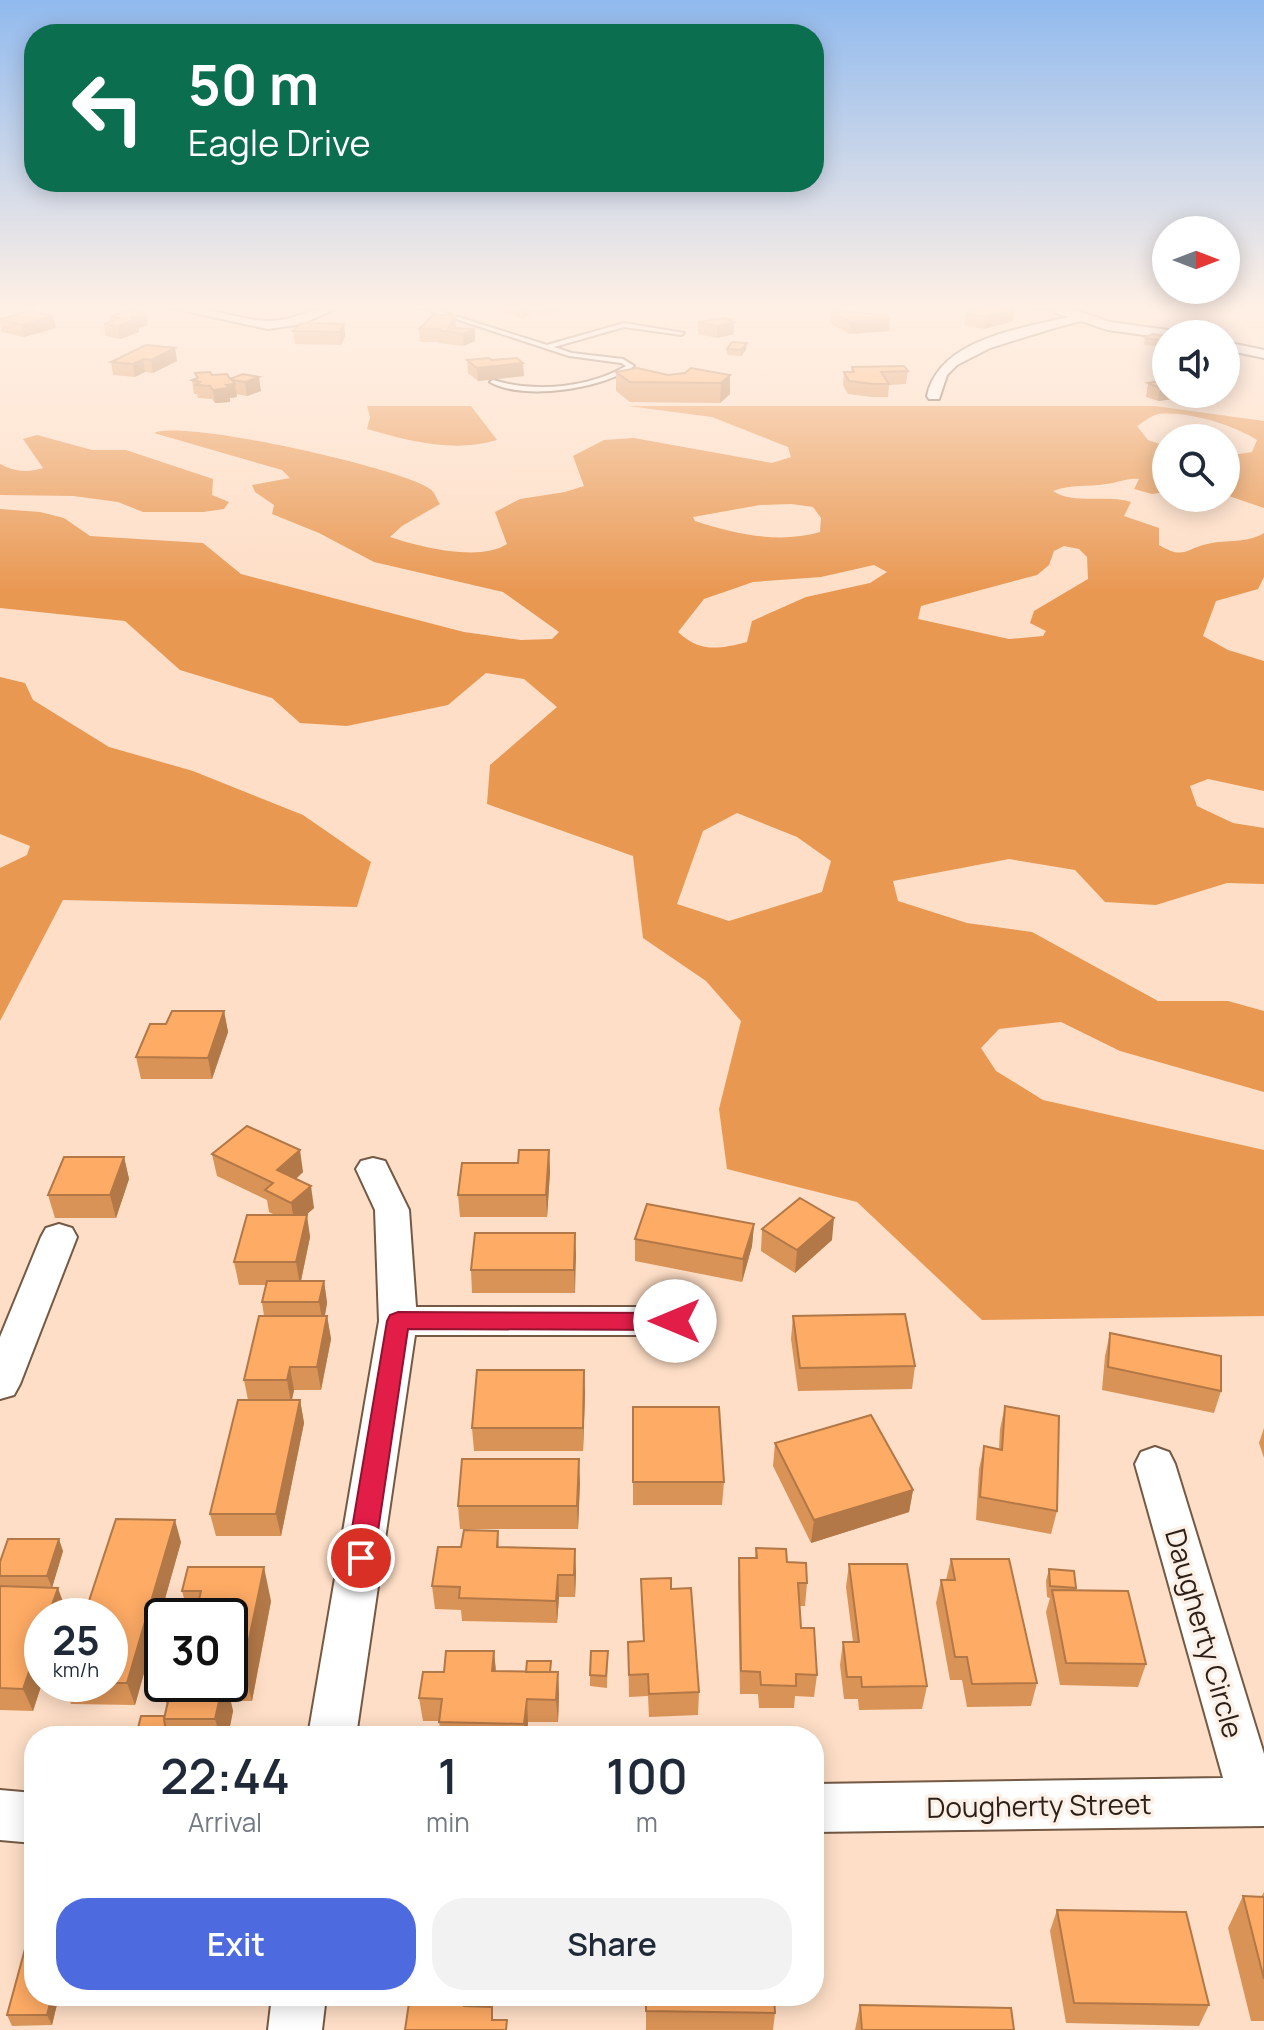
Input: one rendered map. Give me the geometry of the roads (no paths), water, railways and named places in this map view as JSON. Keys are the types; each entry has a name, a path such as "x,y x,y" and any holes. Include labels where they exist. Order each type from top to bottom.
{"street":[{"path":"334,1726 398,1321 392,1210 373,1169"},
{"path":"0,1384 59,1237"},
{"path":"398,1321 675,1321"},
{"name":"Daugherty Circle","path":"1155,1464 1259,1802"},
{"name":"Dougherty Street","path":"824,1808 1259,1802"},
{"path":"0,1815 24,1817"},
{"path":"295,2030 298,2006"}]}
